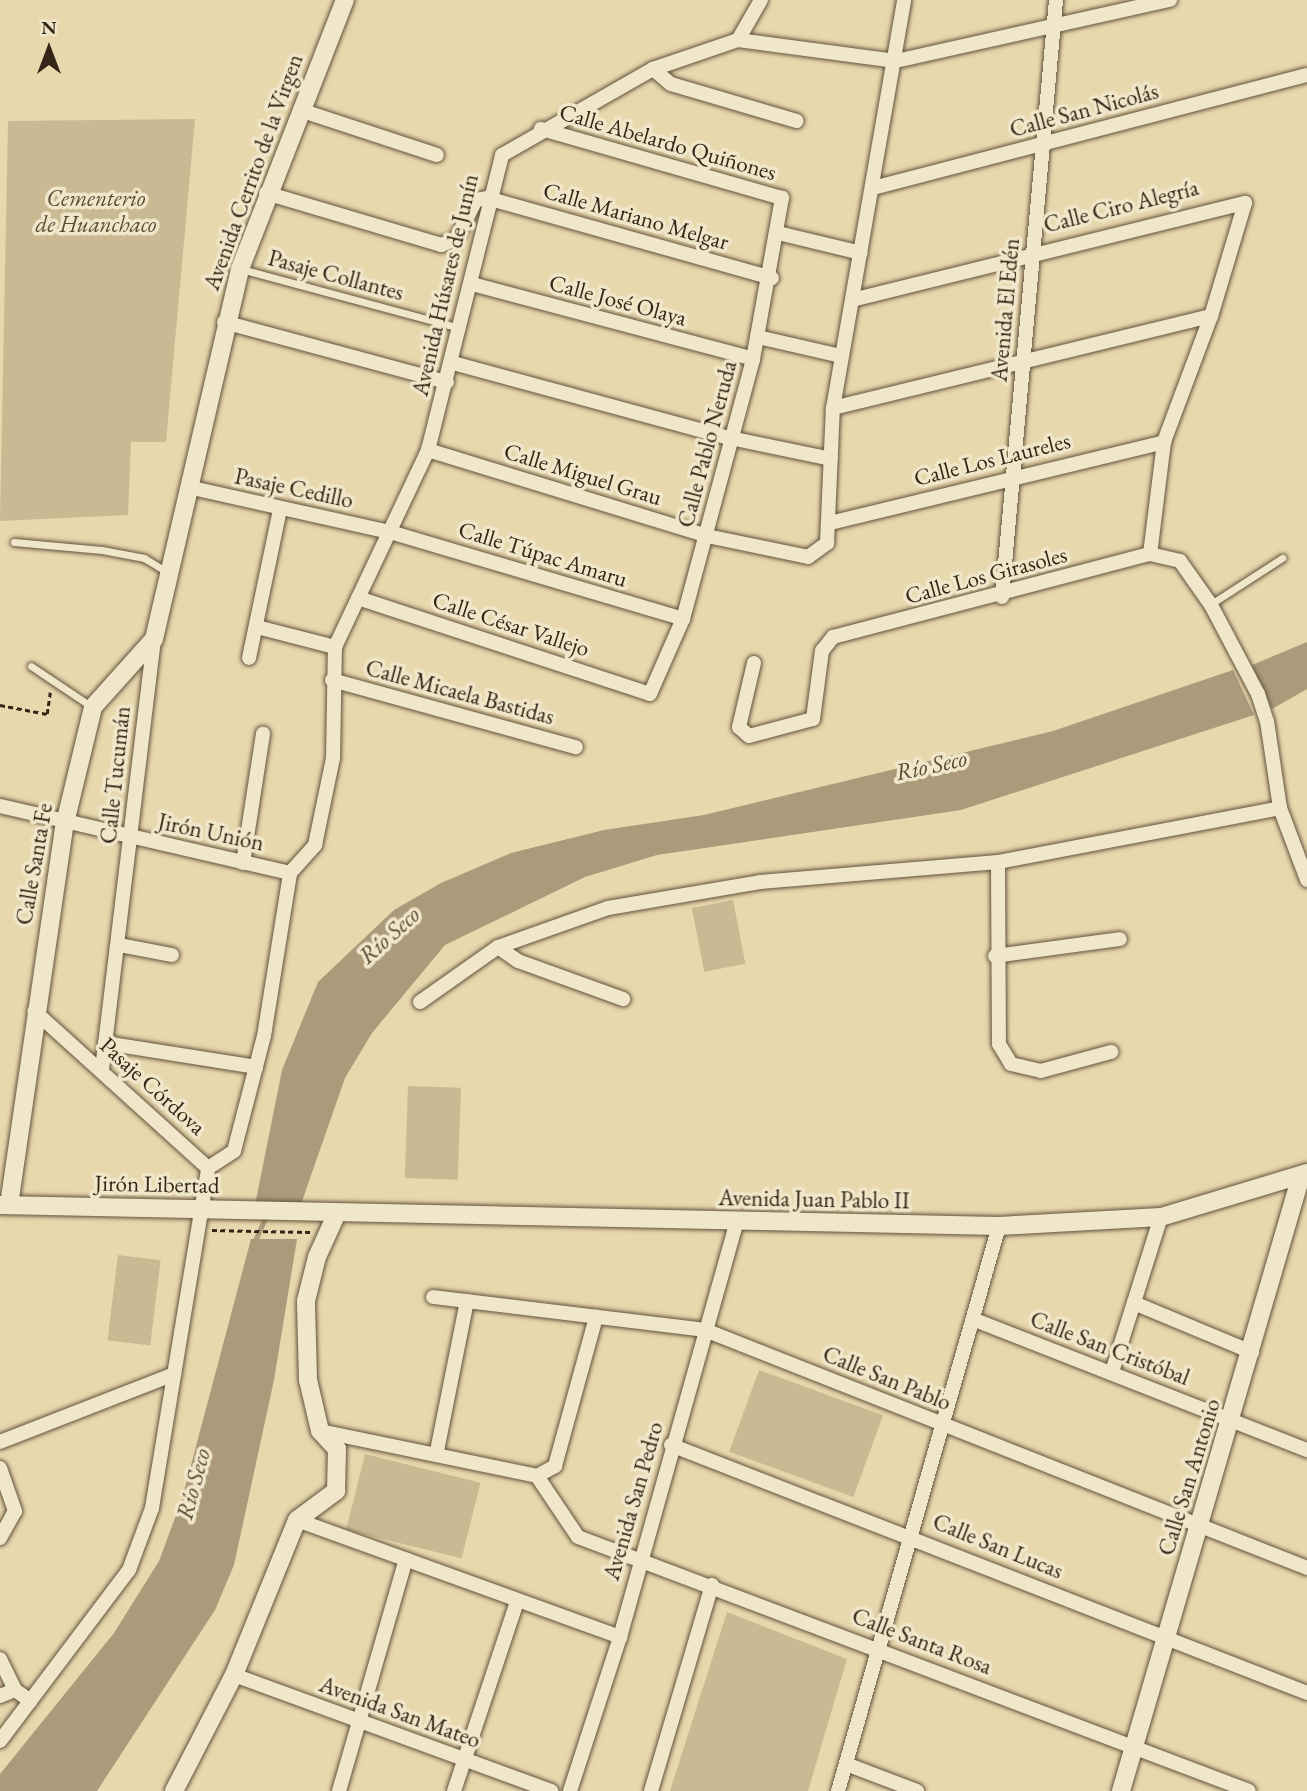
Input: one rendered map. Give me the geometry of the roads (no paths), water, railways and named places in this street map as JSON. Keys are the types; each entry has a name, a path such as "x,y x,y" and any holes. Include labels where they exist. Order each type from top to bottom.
{"street":[{"name":"Avenida Cerrito de la Virgen","path":"188,487 240,269 266,193 345,0"},
{"path":"738,40 761,0"},
{"path":"830,523 832,408 896,61 904,0"},
{"name":"Avenida El Edén","path":"1002,597 1056,0"},
{"name":"Avenida Húsares de Junín","path":"290,873 315,845 333,758 332,680 335,647 428,450 462,329 487,198 502,155 541,129 653,68 738,40 896,61 1170,0"},
{"path":"653,68 671,84 797,121"},
{"name":"Calle San Nicolás","path":"873,188 1307,75"},
{"path":"300,110 437,155"},
{"name":"Calle Abelardo Quiñones","path":"541,129 782,198"},
{"path":"266,193 441,245 456,239 475,200 487,198"},
{"name":"Calle Mariano Melgar","path":"487,198 772,278"},
{"name":"Calle Pablo Neruda","path":"650,694 683,620 707,536 772,278 782,198"},
{"name":"Calle Ciro Alegría","path":"852,300 1033,251 1240,201 1247,209 1211,316"},
{"path":"778,233 861,253"},
{"name":"Calle José Olaya","path":"472,284 753,359"},
{"path":"832,408 1023,364 1211,316"},
{"path":"1211,316 1164,442 1150,554 1180,561 1211,605 1267,721 1280,808 1306,875"},
{"path":"225,323 447,382"},
{"path":"758,337 841,356"},
{"path":"453,363 730,438 831,459"},
{"name":"Calle Los Laureles","path":"830,523 1164,442"},
{"name":"Calle Miguel Grau","path":"428,450 707,536 808,557 827,543 830,523"},
{"name":"Pasaje Cedillo","path":"188,487 280,510 390,532"},
{"name":"Calle Tucumán","path":"102,1069 134,838 154,639 188,487"},
{"path":"249,658 280,510"},
{"name":"Calle Túpac Amaru","path":"390,532 683,620"},
{"name":"Calle Los Girasoles","path":"754,663 739,727 749,736 813,719 822,651 833,637 1002,597 1150,554"},
{"name":"Calle César Vallejo","path":"358,598 650,694"},
{"path":"257,627 335,647"},
{"name":"Calle Santa Fe","path":"4,1205 65,823 93,707 154,639"},
{"name":"Calle Micaela Bastidas","path":"332,680 576,747"},
{"path":"243,863 263,734"},
{"name":"Jirón Unión","path":"0,806 290,873"},
{"path":"420,1002 498,947 554,923 646,901 760,882 998,862 1280,808"},
{"path":"998,862 995,956 999,1044 1011,1064 1041,1071 1111,1052"},
{"path":"208,1168 234,1151 256,1067 290,873"},
{"path":"995,956 1120,939"},
{"path":"119,945 173,955"},
{"path":"498,947 518,961 623,999"},
{"name":"Pasaje Córdova","path":"0,1741 129,1570 152,1508 208,1168 102,1069 34,1011"},
{"path":"106,1043 256,1067"},
{"name":"Avenida Juan Pablo II","path":"314,1213 999,1226 1161,1217 1304,1175"},
{"name":"Calle San Antonio","path":"1121,1791 1304,1175"},
{"name":"Jirón Libertad","path":"4,1205 314,1213"},
{"path":"174,1791 234,1675 297,1520 336,1491 337,1449 320,1431 308,1380 306,1301 317,1257 337,1213"},
{"path":"1112,1373 1161,1217"},
{"name":"Avenida San Pedro","path":"570,1791 620,1637 638,1557 737,1222"},
{"path":"838,1791 975,1320 999,1226"},
{"name":"Calle San Pablo","path":"433,1297 705,1330 1307,1568"},
{"path":"437,1451 467,1301"},
{"path":"1134,1303 1252,1352"},
{"path":"320,1431 437,1451 537,1476 555,1466 596,1317"},
{"name":"Calle San Cristóbal","path":"975,1320 1307,1450"},
{"path":"0,1442 174,1374"},
{"name":"Calle San Lucas","path":"671,1445 911,1535 1307,1693"},
{"path":"0,1468 15,1511 0,1538"},
{"name":"Calle Santa Rosa","path":"537,1476 579,1537 712,1585 1249,1791"},
{"path":"297,1520 517,1602 620,1637"},
{"path":"339,1791 406,1559"},
{"path":"651,1791 712,1585"},
{"path":"454,1791 517,1602"},
{"path":"0,1659 15,1690 31,1701"},
{"name":"Avenida San Mateo","path":"234,1675 551,1791"},
{"path":"0,1696 15,1690"},
{"path":"846,1764 917,1791"}],"lane":[{"name":"Pasaje Collantes","path":"240,269 462,329"},
{"path":"14,542 144,558 168,572"},
{"path":"1211,605 1282,558"},
{"path":"31,666 51,682 93,707"}],"water":[{"path":"1307,642 1307,689 1272,709 1252,665"},
{"path":"1233,670 1254,715 961,810 657,855 585,877 445,945 372,1033 345,1078 300,1207 255,1205 282,1070 318,982 394,910 441,883 511,853 604,830 704,815 1053,731"},
{"path":"251,1239 297,1239 274,1380 234,1565 215,1610 97,1791 0,1791 0,1774 114,1633 159,1561 182,1499"}],"waterway":[{"name":"Río Seco","path":"254,1243 266,1216"}],"park label":[{"name":"Cementerio de Huanchaco","path":"96,211"}]}
